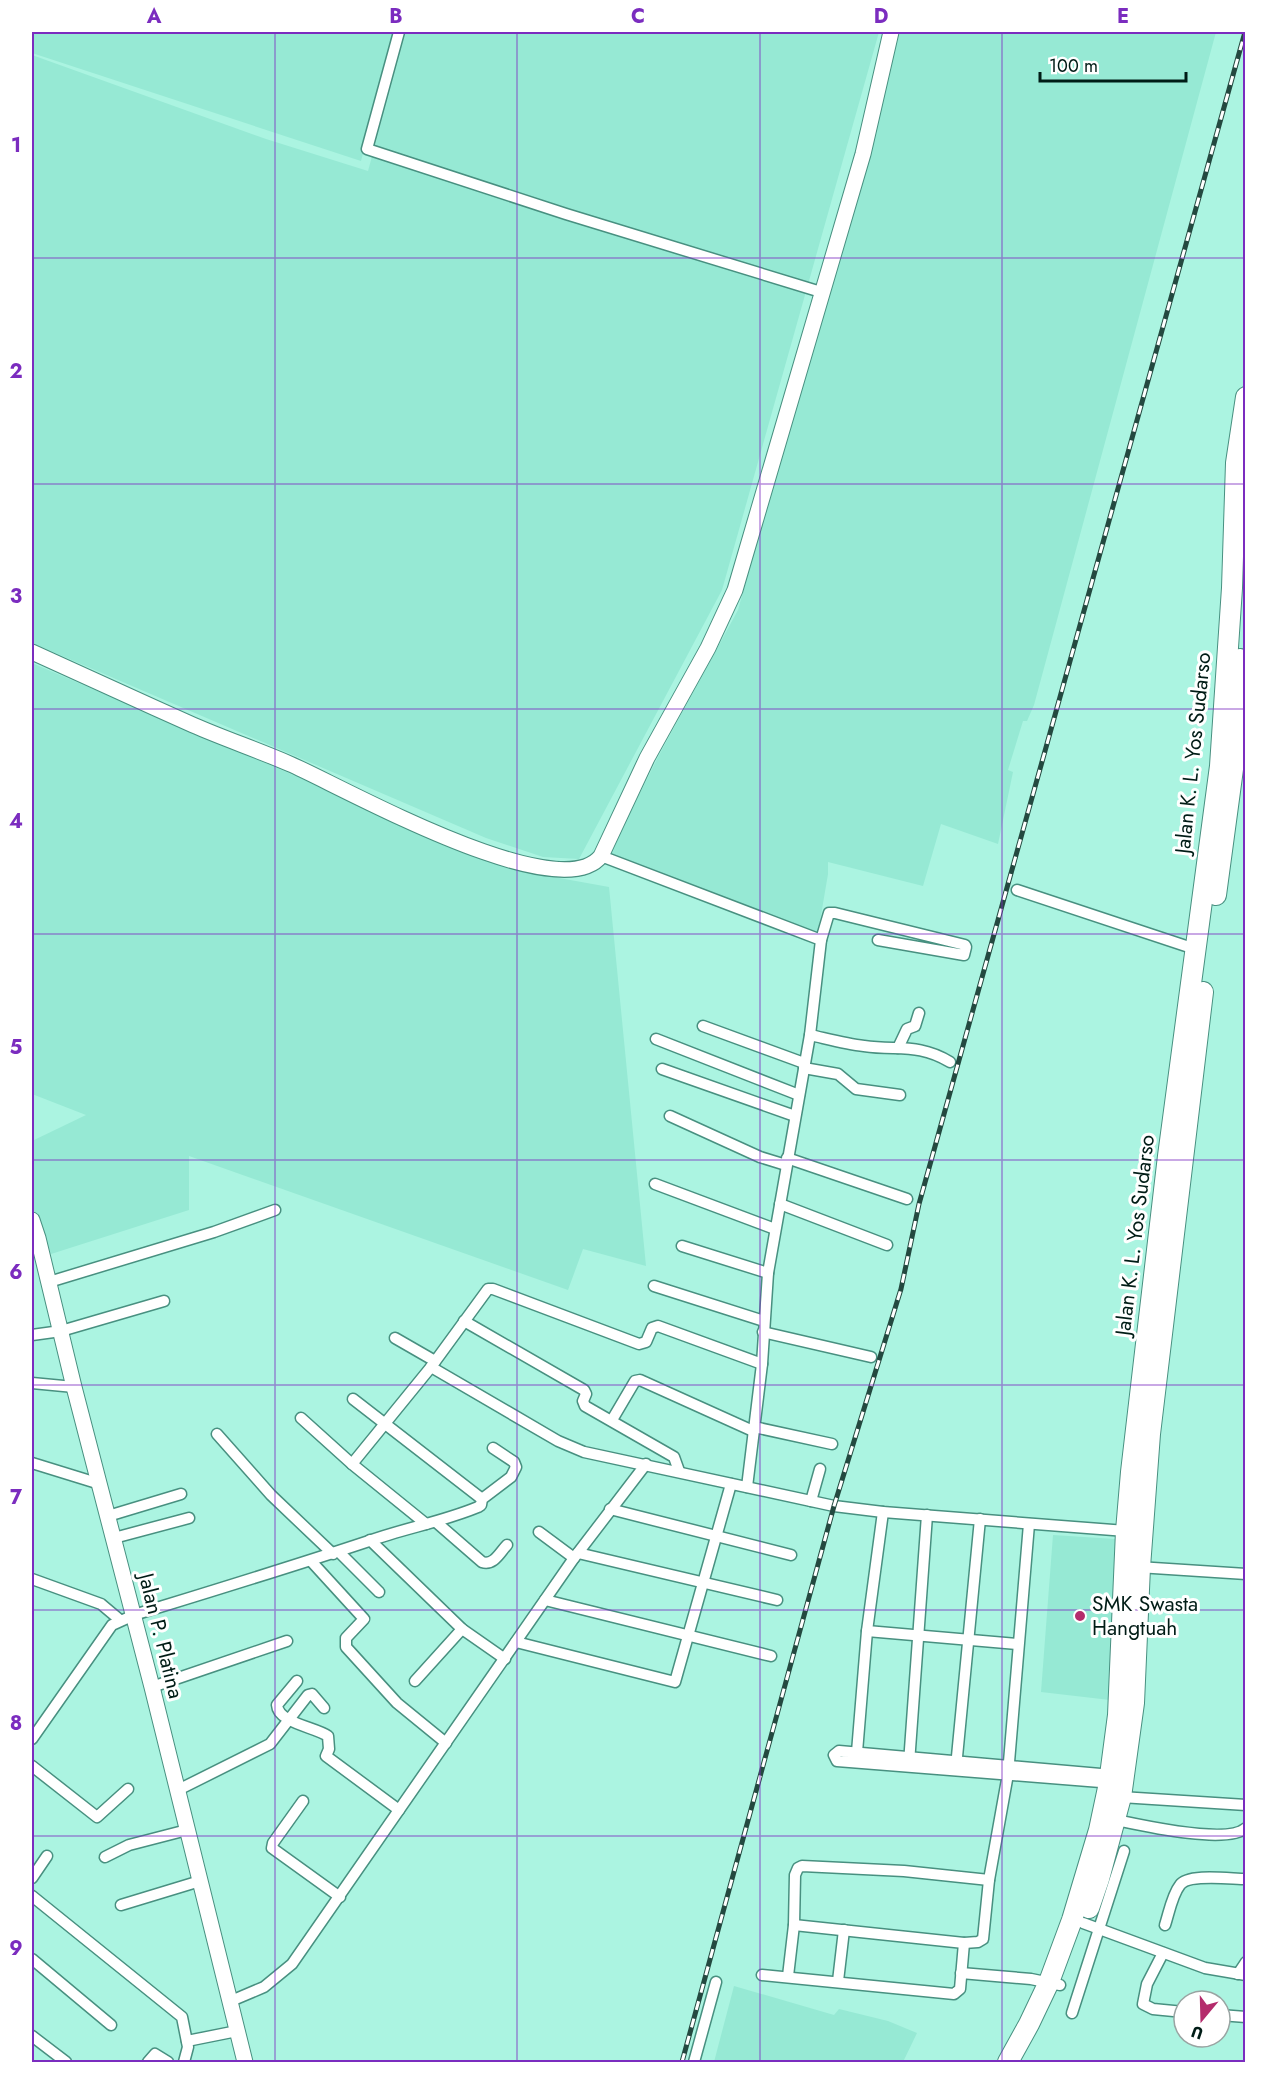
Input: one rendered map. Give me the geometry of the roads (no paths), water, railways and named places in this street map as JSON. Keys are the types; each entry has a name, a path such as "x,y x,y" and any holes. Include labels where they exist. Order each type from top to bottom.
{"highway":[{"name":"Jalan K. L. Yos Sudarso","path":"1132,1567 1126,1531 1168,1156 1195,949 1233,770 1232,588 1236,463 1245,397"},
{"name":"Jalan K. L. Yos Sudarso","path":"1008,2062 1054,1983 1092,1926 1100,1879 1120,1821 1117,1783 1118,1715 1132,1567 1206,963 1242,712 1245,524"},
{"name":"Jalan K. L. Yos Sudarso","path":"1021,2062 1054,1983 1099,1830 1117,1783"}],"street":[{"path":"399,32 367,149 567,214 821,292"},
{"path":"32,652 314,775 380,808 466,845 516,861 559,869 586,866 597,862 647,758 708,648 735,590 863,153 891,32"},
{"path":"601,856 821,940"},
{"path":"1017,890 1195,949"},
{"path":"747,1487 762,1364 768,1273 810,1035 821,940 826,917 829,913 835,913 966,947 964,955 878,940"},
{"path":"898,1048 907,1029 915,1026 919,1013"},
{"path":"703,1026 804,1065 838,1074 856,1089 900,1095"},
{"path":"810,1035 865,1046 924,1050 935,1053 950,1062"},
{"path":"656,1039 799,1095"},
{"path":"662,1069 795,1116"},
{"path":"670,1116 760,1157 786,1161 907,1199"},
{"path":"655,1184 775,1229"},
{"path":"780,1204 887,1245"},
{"path":"49,1282 214,1232 275,1210"},
{"name":"Jalan P. Platina","path":"32,1220 35,1239 49,1282 114,1538 127,1617 152,1687 245,2062"},
{"path":"682,1246 768,1273"},
{"path":"654,1286 764,1327 871,1357"},
{"path":"352,1464 387,1424 488,1289 639,1344 646,1342 652,1328 658,1326 762,1364"},
{"path":"32,1335 61,1331 165,1301"},
{"path":"464,1322 584,1390 585,1406 674,1456 679,1471"},
{"path":"394,1338 571,1447 730,1484 812,1501 883,1512 1126,1531"},
{"path":"612,1420 635,1381 640,1380 753,1429 832,1444"},
{"path":"32,1383 74,1387"},
{"path":"353,1399 482,1499"},
{"path":"301,1418 352,1464 482,1562 487,1564 491,1562 507,1545"},
{"path":"217,1434 271,1495 379,1592"},
{"path":"32,1739 112,1625 127,1617 478,1508 482,1499 511,1477 516,1467 514,1462 494,1448"},
{"path":"32,1463 100,1484"},
{"path":"231,2001 264,1987 292,1964 576,1555 646,1464"},
{"path":"812,1501 820,1469"},
{"path":"516,1642 675,1682 717,1538 730,1484"},
{"path":"108,1516 181,1494"},
{"path":"610,1509 791,1555"},
{"path":"857,1752 867,1631 883,1512"},
{"path":"909,1762 927,1515"},
{"path":"114,1538 189,1518"},
{"path":"956,1766 980,1519"},
{"path":"794,1925 964,1943 978,1942 983,1938 989,1880 1008,1770 1029,1524"},
{"path":"539,1532 576,1555 777,1600"},
{"path":"370,1540 462,1629 505,1659"},
{"path":"311,1560 364,1618 346,1638 346,1647 397,1703 446,1743"},
{"path":"1132,1567 1245,1574"},
{"path":"32,1579 102,1605 127,1617"},
{"path":"545,1600 771,1656"},
{"path":"415,1681 462,1629"},
{"path":"867,1631 1017,1644"},
{"path":"152,1687 287,1641"},
{"path":"297,1681 277,1705 278,1711 290,1720 328,1736 329,1749 326,1755 399,1810"},
{"path":"178,1790 270,1744 308,1695 312,1694 324,1708"},
{"path":"909,1762 857,1752 839,1751 835,1752 834,1759 837,1761 909,1762 1008,1770 1117,1783 1245,1805"},
{"path":"32,1766 97,1817 128,1789"},
{"path":"303,1801 273,1843 272,1848 340,1897"},
{"path":"1120,1821 1186,1833 1236,1834 1245,1828"},
{"path":"105,1857 129,1845 187,1830"},
{"path":"1072,2013 1092,1926 1124,1851"},
{"path":"32,1878 47,1856"},
{"path":"788,1976 794,1925 795,1875 798,1868 802,1866 904,1871 989,1880"},
{"path":"1164,1925 1179,1887 1185,1880 1245,1879"},
{"path":"121,1905 200,1881"},
{"path":"32,1896 182,2017 188,2052 184,2062"},
{"path":"1092,1926 1205,1968 1241,1975 1245,1962"},
{"path":"838,1981 844,1930"},
{"path":"762,1975 954,1994 960,1989 964,1943"},
{"path":"1163,1953 1147,1984 1143,2004 1153,2009 1172,2011"},
{"path":"32,1959 111,2025"},
{"path":"961,1972 1054,1983"},
{"path":"694,2062 716,1982"},
{"path":"187,2042 237,2031"},
{"path":"32,2036 66,2062"},
{"path":"148,2062 154,2054 168,2062"}],"railway":[{"path":"682,2062 834,1506 901,1289 919,1204 1245,32"}],"place":[{"name":"SMK Swasta Hangtuah","path":"1080,1616"}]}
